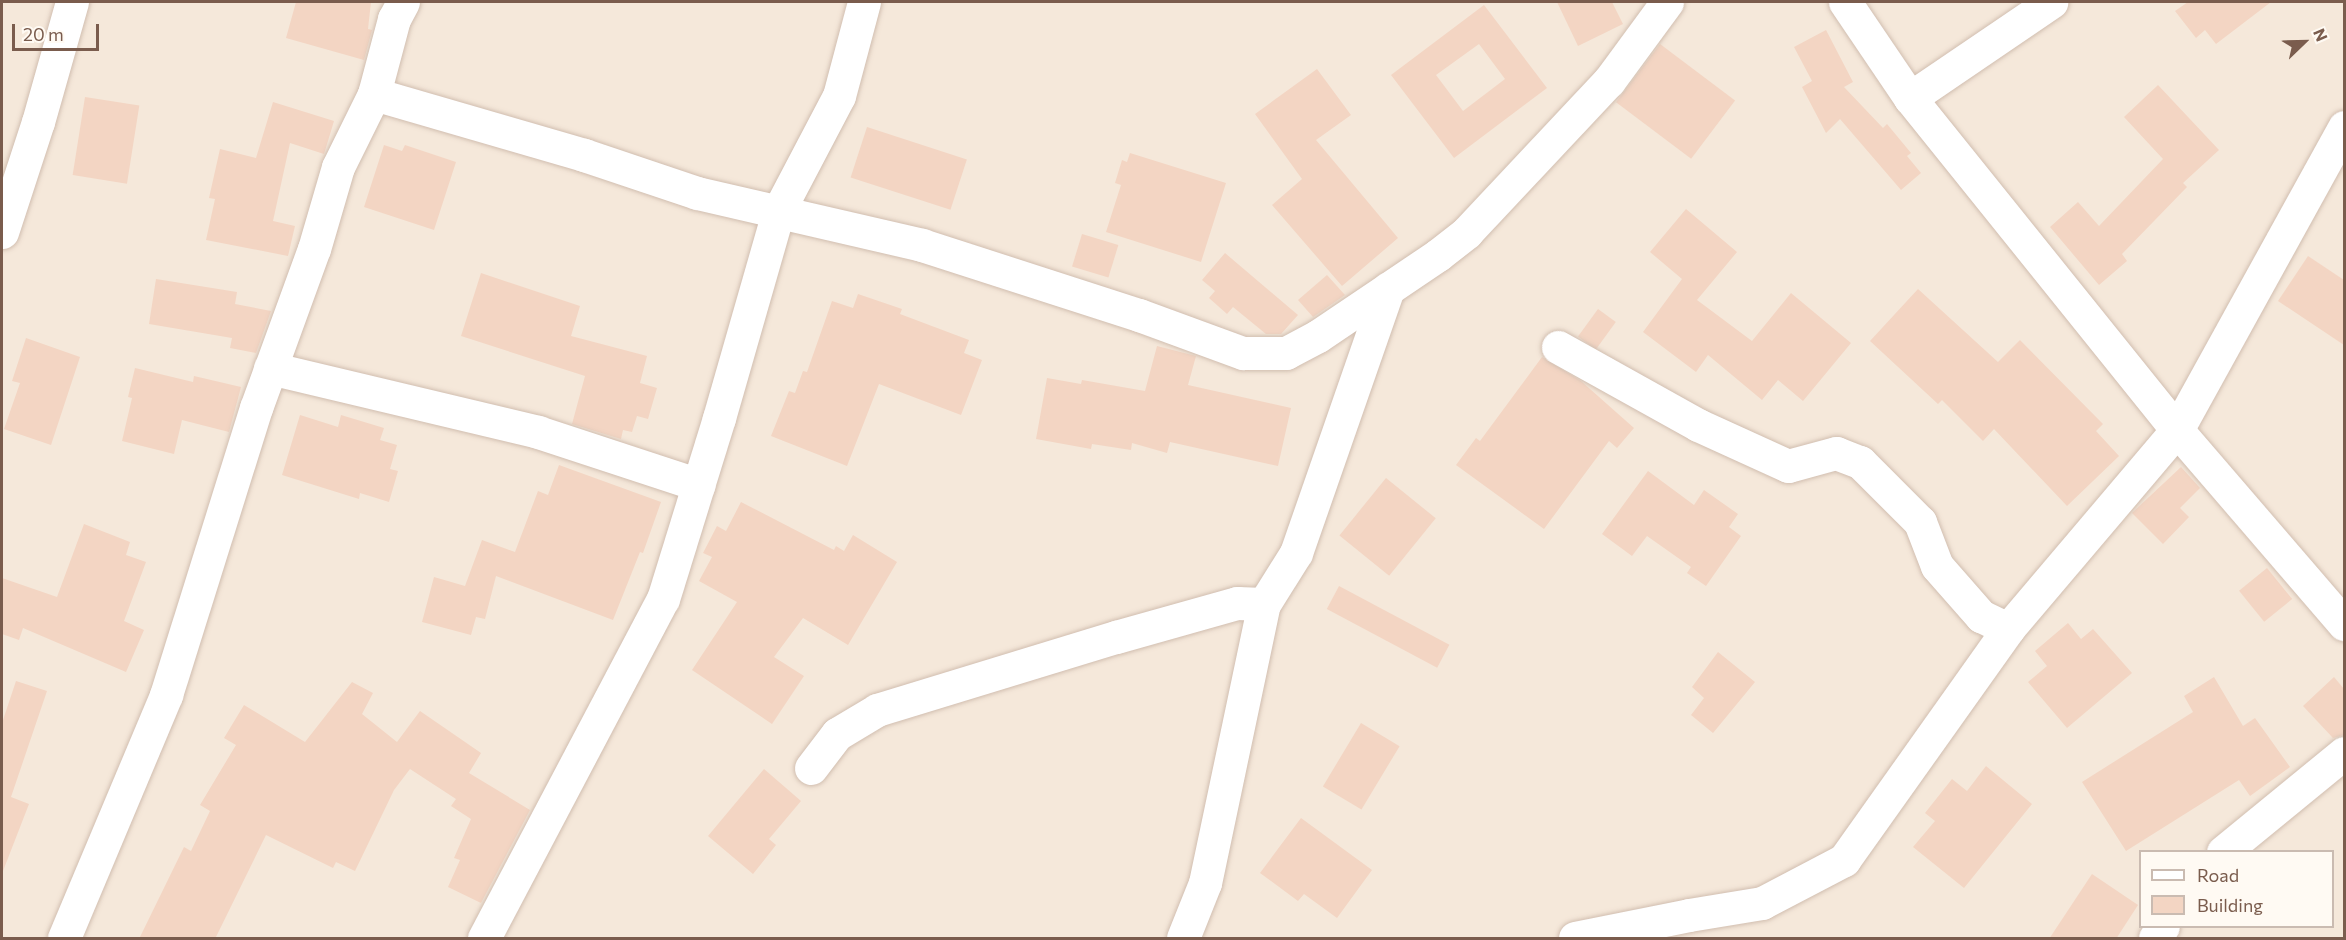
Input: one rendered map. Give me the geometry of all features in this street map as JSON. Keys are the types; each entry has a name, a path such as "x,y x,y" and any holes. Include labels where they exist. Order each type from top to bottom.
{"street":[{"path":"2,232 38,122 72,2"},
{"path":"64,939 166,695 201,578 270,368 314,249 338,167 374,94 394,19 403,2"},
{"path":"484,939 663,599 699,485 778,212 838,96 864,2"},
{"path":"374,94 584,155 697,193 922,246 1138,315 1243,353 1287,353 1318,336 1388,289 1467,232 1521,178 1609,81 1667,2"},
{"path":"1845,2 1910,98 2177,430 2344,624"},
{"path":"1910,98 2050,2"},
{"path":"1575,939 1689,915 1762,903 1844,860 2008,629 2177,430 2344,127"},
{"path":"1182,939 1205,884 1264,604 1296,553 1388,289"},
{"path":"1558,348 1698,425 1788,466 1836,453 1860,462 1920,522 1936,566 1981,616 2008,629"},
{"path":"270,368 538,432 699,485"},
{"path":"811,768 837,734 877,710 1160,624 1237,603 1264,604"},
{"path":"2225,850 2344,753"}],"shaded area":[{"path":"2,2 2344,2 2344,938 2,938"}],"building":[{"path":"296,2 371,2 368,29 372,30 364,60 286,38"},
{"path":"1557,2 1612,2 1623,24 1578,46"},
{"path":"2188,2 2271,2 2216,44 2205,30 2196,38 2175,11"},
{"path":"1484,5 1547,88 1454,158 1391,75","holes":["1479,44 1505,79 1463,111 1436,75"]},
{"path":"1826,30 1853,82 1844,87 1883,128 1887,124 1911,153 1907,156 1921,173 1901,190 1840,119 1826,133 1802,87 1812,81 1794,47"},
{"path":"1660,44 1735,101 1691,159 1616,102"},
{"path":"1317,69 1351,115 1316,140 1398,238 1342,286 1272,205 1302,179 1255,114"},
{"path":"2158,85 2219,150 2183,183 2187,187 2122,254 2127,261 2099,285 2050,227 2078,202 2099,226 2163,159 2124,117"},
{"path":"85,97 139,106 127,184 73,175"},
{"path":"273,102 334,121 324,154 290,143 273,221 295,226 288,256 206,240 215,199 209,198 220,149 256,158"},
{"path":"867,127 967,159 950,210 851,177"},
{"path":"384,145 402,151 405,145 456,162 434,230 364,207"},
{"path":"1130,153 1226,183 1201,262 1106,232 1121,185 1115,183 1122,160 1127,162"},
{"path":"1686,209 1737,252 1697,300 1752,341 1791,293 1851,343 1803,401 1778,380 1762,400 1708,355 1696,372 1643,332 1682,279 1650,252"},
{"path":"1082,234 1118,245 1108,278 1072,267"},
{"path":"1225,253 1298,315 1281,334 1266,334 1233,307 1227,314 1209,298 1215,291 1202,280"},
{"path":"2308,256 2344,280 2344,345 2278,301"},
{"path":"481,273 580,306 571,336 647,356 640,383 657,388 648,419 637,416 632,432 623,430 621,439 572,424 585,376 461,336"},
{"path":"1327,275 1345,295 1313,317 1298,300"},
{"path":"156,279 237,292 235,304 271,311 256,353 230,348 232,338 149,324"},
{"path":"1918,289 1998,362 2020,340 2103,424 2096,431 2119,456 2067,506 1994,429 1983,441 1942,400 1938,404 1870,341"},
{"path":"858,294 902,309 900,314 969,340 964,353 982,360 961,415 879,384 847,466 771,436 789,391 795,393 803,371 807,372 832,301 853,308"},
{"path":"1598,309 1616,322 1596,349 1578,337"},
{"path":"26,338 80,357 51,445 4,429 20,383 12,381"},
{"path":"1157,346 1196,356 1188,385 1291,408 1278,466 1170,442 1167,453 1132,443 1131,450 1092,444 1091,449 1036,439 1047,378 1081,384 1082,380 1145,391"},
{"path":"1542,357 1581,381 1634,428 1617,448 1609,441 1544,529 1456,465 1476,438 1480,441"},
{"path":"135,368 193,382 194,376 241,387 229,432 182,420 174,454 122,441 132,398 128,397"},
{"path":"300,415 338,427 341,415 384,428 380,440 397,445 390,469 398,471 389,502 360,493 359,499 282,475"},
{"path":"559,465 661,502 643,553 640,552 613,620 496,576 485,619 476,617 471,635 422,622 434,577 465,586 482,540 515,552 538,491 548,495"},
{"path":"2181,467 2200,488 2180,508 2189,517 2163,544 2132,513"},
{"path":"1648,471 1694,505 1704,490 1738,514 1729,527 1741,536 1706,586 1687,573 1691,567 1647,536 1632,556 1602,534"},
{"path":"1386,478 1436,518 1389,576 1339,536"},
{"path":"741,502 834,550 836,546 844,551 853,535 897,562 848,645 803,618 774,657 804,676 772,724 692,670 737,602 699,581 712,557 703,553 717,526 726,531"},
{"path":"84,524 130,542 126,555 146,562 124,621 144,630 126,672 23,628 19,640 2,634 2,578 57,597"},
{"path":"2267,568 2292,599 2264,622 2239,591"},
{"path":"1339,586 1449,645 1437,668 1327,609"},
{"path":"2068,623 2081,639 2093,629 2132,673 2067,728 2028,682 2047,666 2035,651"},
{"path":"1718,652 1755,682 1713,733 1691,715 1704,698 1692,687"},
{"path":"2214,677 2243,726 2255,718 2290,767 2250,796 2239,780 2126,851 2082,782 2193,712 2184,696"},
{"path":"2334,677 2344,689 2344,735 2333,738 2303,706"},
{"path":"16,681 47,691 11,797 29,804 3,871 2,723"},
{"path":"352,682 373,693 362,714 397,742 420,711 481,753 469,773 530,810 481,903 448,887 460,860 454,858 471,819 451,806 456,799 410,769 394,790 355,871 336,862 333,868 266,835 215,939 139,939 184,847 191,851 210,811 200,805 236,745 224,738 244,705 305,742"},
{"path":"1361,723 1400,746 1361,810 1323,786"},
{"path":"1986,766 2032,804 1964,888 1913,847 1935,821 1925,813 1952,779 1967,791"},
{"path":"764,769 801,801 769,839 776,845 753,874 708,836"},
{"path":"1301,818 1372,870 1337,918 1304,894 1298,901 1260,873"},
{"path":"2092,874 2138,905 2116,939 2049,939"}]}
